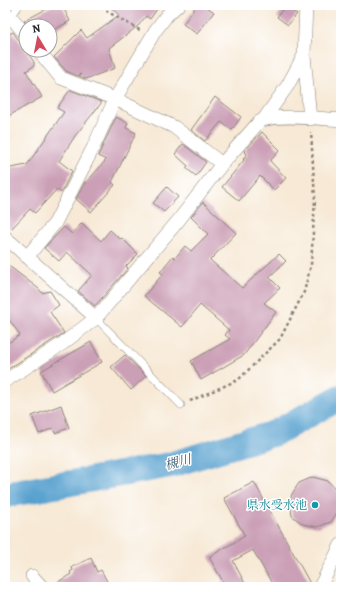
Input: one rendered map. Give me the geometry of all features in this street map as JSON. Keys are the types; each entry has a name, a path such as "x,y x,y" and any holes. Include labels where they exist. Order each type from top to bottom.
{"street":[{"path":"27,257 55,223 93,148 115,99 152,37 167,15 178,5"},
{"path":"306,5 304,55 310,119"},
{"path":"8,19 18,28"},
{"path":"5,381 62,344 96,318 178,221 252,128 264,119 288,85 304,55"},
{"path":"45,58 61,78 115,99 174,127 222,164"},
{"path":"264,119 341,120"},
{"path":"5,237 96,318"},
{"path":"320,587 341,545"},
{"path":"32,576 42,587"}],"lane":[{"path":"8,19 19,5"},
{"path":"96,318 181,405"}],"path":[{"path":"103,5 108,12 152,37"},
{"path":"181,405 238,380 280,339 304,292 312,265 315,199 310,119"}],"building":[{"path":"54,5 62,5 70,21 58,28 58,18 30,18"},
{"path":"108,5 160,5 150,19 146,16 138,26 109,48 115,68 86,79 79,76 81,74 78,76 66,71 55,58 58,58 58,53 81,30 87,38 119,15"},
{"path":"197,5 204,5 214,12 197,34 183,24"},
{"path":"285,6 297,14 288,25 277,17"},
{"path":"13,32 18,39 18,58 31,58 34,62 34,66 26,71 42,97 5,118 5,36"},
{"path":"70,90 102,102 75,136 59,161 72,171 61,193 57,189 35,213 30,209 11,229 5,223 5,169 27,165 64,112 57,108"},
{"path":"215,97 241,117 232,130 221,122 205,141 191,130"},
{"path":"116,117 128,123 126,128 136,133 112,182 115,185 91,212 76,199 85,182 86,183 106,160 98,156"},
{"path":"262,132 280,150 270,161 286,178 274,190 260,176 239,201 222,187 244,160 243,159 247,154 244,151"},
{"path":"183,144 206,162 196,176 186,168 188,166 175,154"},
{"path":"167,187 178,197 164,212 153,203"},
{"path":"203,202 236,233 210,260 242,288 279,254 286,261 269,277 280,288 264,303 276,312 244,355 201,380 191,361 230,339 225,335 229,330 200,305 182,327 144,296 163,274 160,272 173,256 175,258 185,246 191,251 208,234 191,217"},
{"path":"82,223 101,241 110,230 120,239 122,238 138,254 126,266 128,268 95,306 78,291 92,275 67,252 59,261 44,248 64,227 72,234"},
{"path":"5,263 39,289 42,293 50,291 59,305 50,312 64,333 5,371 5,345 20,335 5,314"},
{"path":"91,342 102,362 52,391 41,371"},
{"path":"125,355 146,376 131,390 111,367"},
{"path":"61,405 69,428 55,433 53,428 39,434 32,416"},
{"name":"県水受水池","path":"313,477 328,481 339,493 340,500 340,508 331,522 317,527 303,524 292,516 290,501 292,494 299,483"},
{"path":"254,482 312,587 274,587 253,550 233,561 247,587 226,587 209,557 245,536 224,498"},
{"path":"91,558 97,572 101,570 110,587 50,587 71,574 70,572 73,570 72,567"}],"waterway":[{"name":"槻川","path":"5,495 170,465 275,433 341,397"}],"place":[{"name":"県水受水池","path":"315,505"}]}
